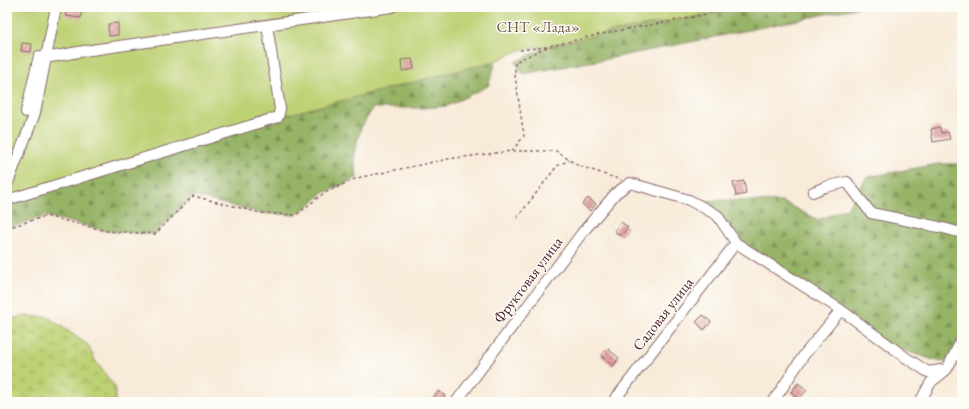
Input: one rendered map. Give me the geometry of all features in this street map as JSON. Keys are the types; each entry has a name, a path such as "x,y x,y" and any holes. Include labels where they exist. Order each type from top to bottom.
{"street":[{"path":"26,112 50,7"},
{"path":"7,185 35,113 56,7"},
{"path":"45,58 84,51 392,7"},
{"path":"7,200 278,117 280,109 267,25"},
{"path":"813,192 825,187 847,182 871,213 939,226 962,233"},
{"path":"630,183 689,200 716,215 736,243 841,310 908,359 928,372 948,369"},
{"name":"Фруктовая улица","path":"456,402 582,233 616,193 630,183"},
{"name":"Садовая улица","path":"613,402 736,243"},
{"path":"774,402 804,355 841,310"},
{"path":"920,402 931,382 948,369 962,339"}],"path":[{"path":"520,50 549,46 610,32 684,19 739,7"},
{"path":"512,151 524,136 515,76 515,62 549,46"},
{"path":"7,228 46,216 107,231 155,234 193,196 261,212 296,216 324,193 357,178 448,159 512,151 556,151 577,165 630,183"},
{"path":"517,218 557,166 569,160"}],"green space":[{"name":"СНТ «Лада»","path":"7,7 739,7 684,19 610,32 549,46 520,50 495,61 278,117 7,200"},
{"path":"739,7 861,7 612,58 523,74 515,62 549,46 610,32 684,19"},
{"path":"495,61 488,86 447,106 422,108 373,108 361,128 354,154 357,178 324,193 296,215 261,213 193,196 155,234 107,231 46,216 7,228 7,200 278,117"},
{"path":"938,164 962,164 962,355 959,361 937,361 890,346 719,225 703,201 723,200 783,202 818,220 847,208 867,177"},
{"path":"22,316 48,317 88,345 96,362 115,387 115,402 7,402 7,320"}],"building":[{"path":"67,7 82,7 81,18 65,16"},
{"path":"118,23 118,35 109,36 108,24"},
{"path":"22,43 32,44 31,52 21,51"},
{"path":"412,59 414,69 402,71 401,60"},
{"path":"940,127 941,133 948,132 950,139 933,142 931,129"},
{"path":"744,181 746,194 736,196 733,183"},
{"path":"588,198 596,204 590,211 582,204"},
{"path":"621,222 628,227 621,236 614,231"},
{"path":"703,315 711,322 704,330 696,322"},
{"path":"607,348 619,358 613,366 601,356"},
{"path":"798,383 807,390 799,399 791,392"},
{"path":"439,391 445,396 441,402 436,402 432,399"}]}
